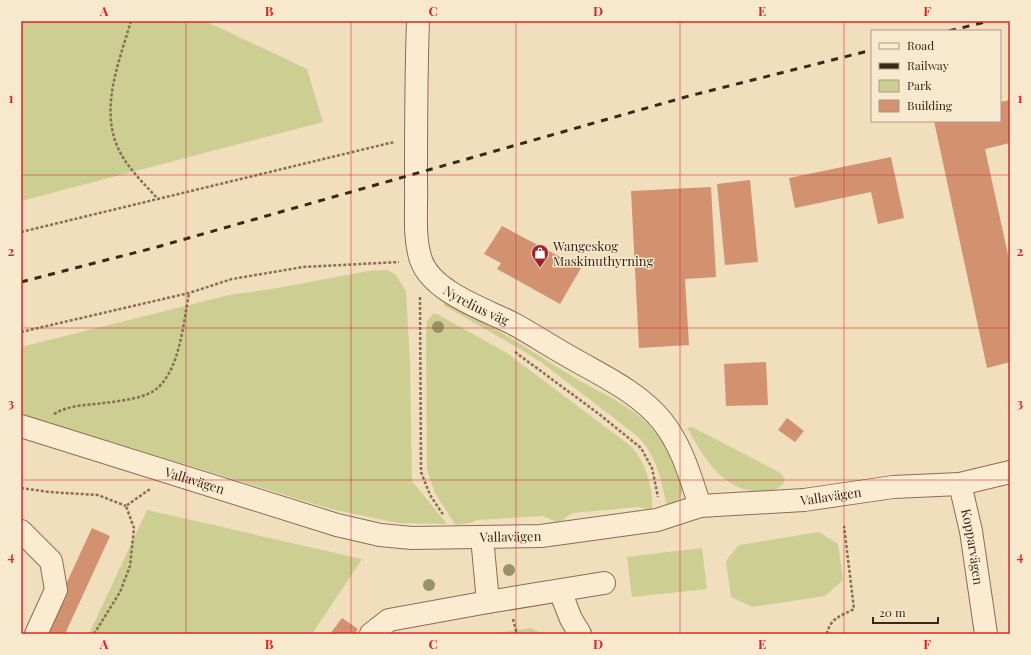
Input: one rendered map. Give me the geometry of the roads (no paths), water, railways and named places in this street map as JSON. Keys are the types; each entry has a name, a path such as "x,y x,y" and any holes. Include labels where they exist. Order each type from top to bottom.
{"street":[{"name":"Nyrelius väg","path":"418,21 416,95 417,233 421,260 434,280 447,291 520,328 615,383 648,406 662,420 677,443 700,506"},
{"name":"Vallavägen","path":"31,429 344,527 386,536 412,538 542,536 657,520 700,506 804,500 907,486 960,484 1010,472"},
{"name":"Kopparvägen","path":"960,484 970,531 986,634"},
{"path":"21,531 51,561 56,590 36,634"},
{"path":"482,537 488,602"},
{"path":"371,634 389,620 604,583"},
{"path":"560,591 571,619 580,634"}],"railway":[{"path":"953,30 989,21"},
{"path":"21,282 157,247 689,96 871,50"}],"place":[{"name":"Wangeskog Maskinuthyrning","path":"540,268"}]}
